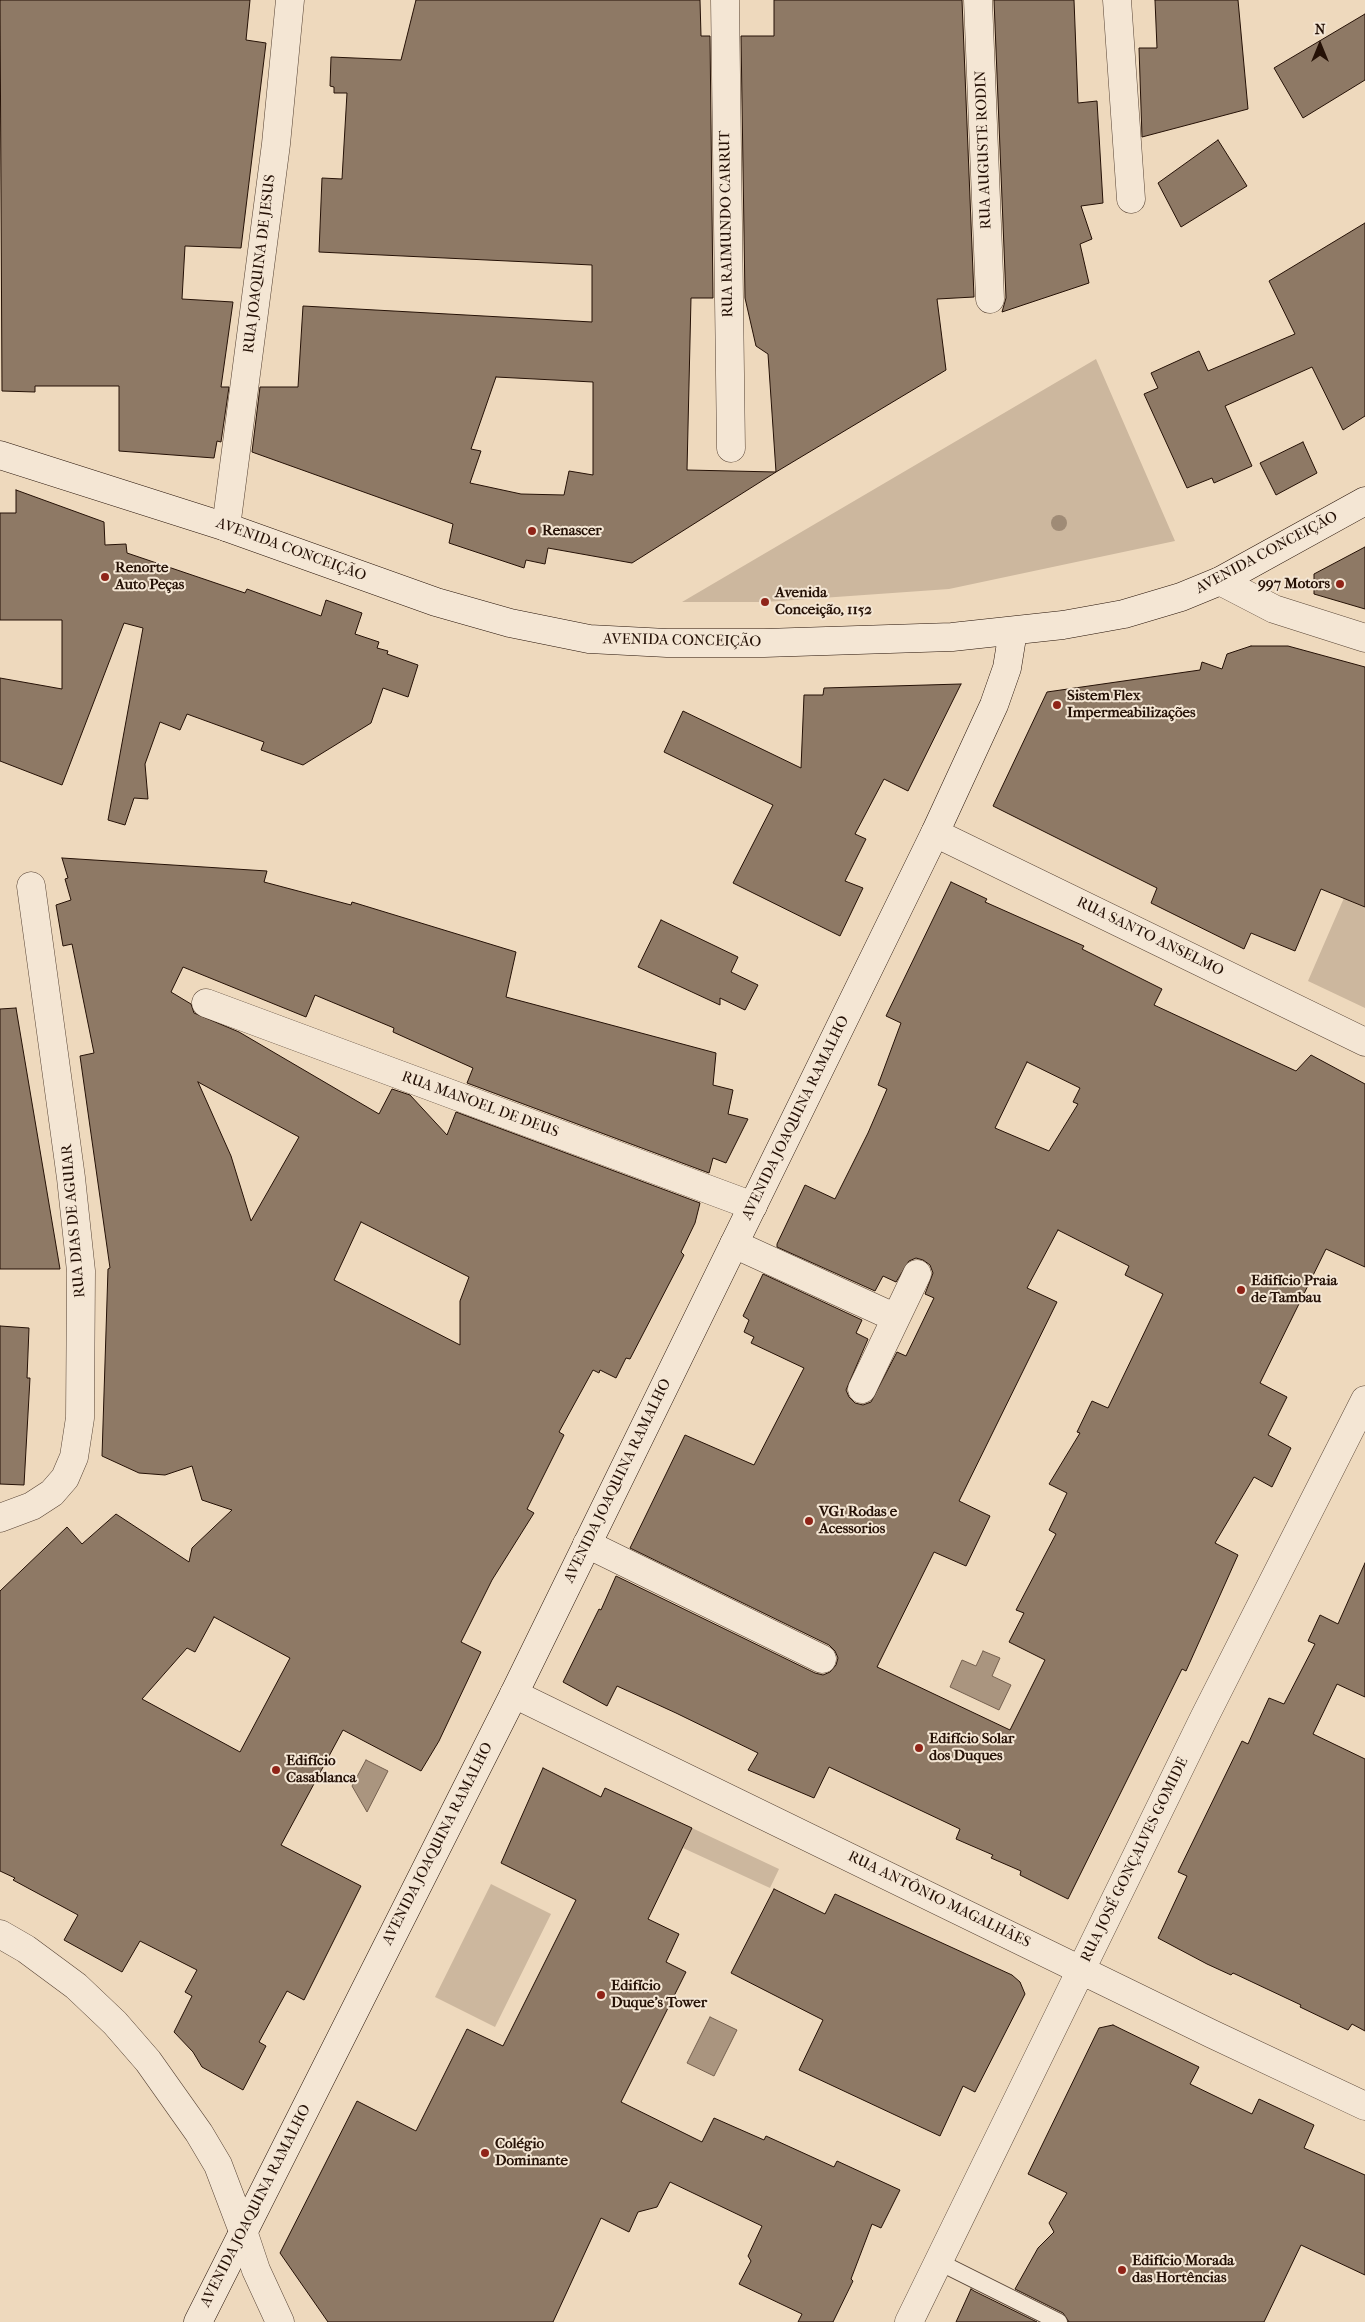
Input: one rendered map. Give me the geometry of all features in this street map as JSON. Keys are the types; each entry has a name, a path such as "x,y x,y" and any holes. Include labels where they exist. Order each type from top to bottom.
{"street":[{"name":"RUA JOAQUINA DE JESUS","path":"226,527 276,144 290,0"},
{"name":"RUA RAIMUNDO CARRUT","path":"724,0 731,448"},
{"name":"RUA AUGUSTE RODIN","path":"978,0 990,299"},
{"path":"1117,0 1131,199"},
{"name":"AVENIDA CONCEIÇÃO","path":"0,456 226,527 436,602 510,623 589,640 764,643 935,638 1013,631 1124,614 1181,597 1220,581 1365,501"},
{"path":"1220,581 1274,609 1365,638"},
{"name":"AVENIDA JOAQUINA RAMALHO","path":"198,2322 514,1694 935,833 994,705 1006,668 1013,631"},
{"name":"RUA SANTO ANSELMO","path":"935,833 1365,1042"},
{"name":"RUA DIAS DE AGUIAR","path":"0,1518 32,1506 52,1493 65,1478 74,1457 80,1418 81,1270 71,1178 31,886"},
{"name":"RUA MANOEL DE DEUS","path":"206,1003 753,1206"},
{"path":"734,1244 896,1318"},
{"path":"862,1389 917,1274"},
{"name":"RUA JOSÉ GONÇALVES GOMIDE","path":"909,2322 1080,1969 1356,1441 1365,1400"},
{"path":"587,1544 822,1659"},
{"name":"RUA ANTÔNIO MAGALHÃES","path":"514,1694 1365,2106"},
{"path":"0,1934 26,1949 76,1986 115,2023 148,2061 199,2133 218,2165 256,2270 280,2322"}],"lane":[{"path":"939,2262 1059,2322"}],"shaded area":[{"path":"1096,359 1175,541 949,589 765,602 682,602"},
{"path":"1344,898 1365,907 1365,1008 1308,981"},
{"path":"983,1651 1000,1658 992,1676 1011,1685 999,1710 950,1687 962,1660 976,1666"},
{"path":"366,1760 388,1771 367,1812 352,1786"},
{"path":"692,1828 779,1869 770,1888 683,1848"},
{"path":"491,1884 551,1914 495,2027 435,1997"},
{"path":"710,2017 737,2030 714,2076 687,2063"}],"building":[{"path":"0,0 250,0 246,40 266,43 241,248 185,246 182,299 233,302 221,387 229,387 221,442 217,441 214,458 119,451 119,386 35,386 35,392 2,391"},
{"path":"416,0 700,0 701,36 710,36 713,298 691,298 687,470 776,472 632,563 548,548 545,564 526,560 524,568 449,543 453,524 252,452 260,387 298,387 303,306 592,322 592,265 319,252 322,178 342,179 347,93 334,93 334,87 330,86 331,57 401,60","holes":["496,377 593,382 593,475 569,471 564,495 521,494 470,483 481,451 471,449"]},
{"path":"774,0 962,0 974,297 937,299 946,370 776,472 768,354 756,346 745,298 741,36 774,36"},
{"path":"994,0 1074,0 1078,103 1097,101 1103,203 1081,206 1092,239 1080,244 1089,283 1002,312 1006,298"},
{"path":"1155,0 1238,0 1248,109 1142,137 1139,48 1157,48"},
{"path":"1365,14 1365,80 1303,118 1274,68"},
{"path":"1218,140 1247,186 1181,227 1158,183"},
{"path":"1365,223 1365,416 1343,430 1312,367 1225,406 1252,466 1214,483 1212,478 1187,488 1144,394 1158,388 1151,373 1199,351 1208,371 1295,334 1269,281"},
{"path":"1303,442 1317,473 1276,495 1260,463"},
{"path":"16,490 104,522 105,545 126,544 127,553 245,593 247,589 321,616 326,600 362,613 355,634 379,642 377,648 388,651 387,654 418,665 408,697 383,688 371,723 303,765 261,750 264,742 187,714 180,730 160,722 145,764 148,799 134,798 125,825 108,820 143,628 124,623 62,785 0,761 0,678 62,689 62,620 0,620 0,513 16,513"},
{"name":"997 Motors","path":"1365,547 1365,609 1314,594 1314,574"},
{"path":"1251,646 1288,646 1365,667 1365,907 1321,889 1295,951 1251,933 1244,949 1151,903 1157,888 993,806 1047,692 1200,670 1202,662 1222,669 1227,654"},
{"path":"961,684 908,791 884,779 855,834 866,839 845,881 863,888 840,936 733,883 773,805 664,752 683,711 801,768 804,695 823,695 824,688"},
{"path":"62,858 267,871 264,882 351,905 352,902 516,952 506,997 716,1053 713,1085 733,1090 728,1114 748,1119 726,1163 713,1158 709,1173 467,1083 473,1068 393,1032 394,1028 315,995 306,1017 183,967 171,992 191,1004 194,1013 239,1032 379,1114 392,1089 410,1095 447,1135 456,1112 700,1203 695,1223 681,1252 684,1255 630,1359 626,1358 616,1378 600,1370 599,1373 593,1370 559,1432 564,1435 527,1509 534,1513 492,1580 461,1642 481,1652 439,1741 421,1771 343,1730 281,1845 361,1886 304,2000 287,1991 259,2042 266,2046 243,2090 202,2067 193,2052 174,2032 192,1996 185,1992 197,1970 140,1941 122,1972 64,1940 78,1915 0,1871 0,1591 67,1527 82,1544 116,1514 189,1562 192,1548 232,1510 202,1500 192,1466 165,1475 139,1473 102,1456 108,1269 110,1268 80,1056 94,1053 72,944 63,946 56,905 71,900 65,879 68,878","holes":["198,1082 299,1137 251,1221 231,1156","361,1222 469,1277 460,1301 460,1345 334,1280","214,1617 290,1658 240,1752 142,1699 187,1648 195,1652"]},
{"path":"951,882 987,899 985,902 1084,946 1082,949 1162,989 1154,1005 1296,1071 1311,1055 1365,1084 1365,1267 1326,1249 1260,1383 1287,1397 1268,1435 1291,1448 1272,1487 1254,1477 1215,1543 1238,1555 1186,1671 1182,1669 1068,1899 1020,1875 1021,1871 991,1858 993,1855 956,1839 960,1829 829,1767 814,1798 748,1770 758,1753 676,1713 617,1686 607,1706 563,1682 599,1609 601,1610 616,1576 815,1673 823,1675 830,1672 836,1665 838,1658 835,1651 829,1645 630,1548 685,1435 754,1465 804,1368 751,1343 754,1337 744,1332 749,1320 743,1316 763,1274 862,1320 856,1333 868,1339 846,1390 849,1397 855,1403 863,1405 871,1402 897,1352 906,1356 934,1298 925,1294 933,1273 930,1265 923,1260 916,1258 909,1261 896,1282 883,1276 875,1291 777,1247 805,1185 835,1199 868,1133 887,1089 878,1085 901,1023 886,1016","holes":["1027,1062 1080,1088 1073,1102 1078,1104 1049,1151 995,1128","1058,1230 1129,1266 1125,1275 1163,1294 1108,1408 1092,1401 1077,1432 1080,1433 1049,1484 1067,1493 1049,1530 1056,1534 1016,1610 1024,1613 1009,1642 1045,1660 1010,1730 877,1667 934,1552 966,1566 990,1516 959,1501 1057,1302 1027,1288"]},
{"path":"661,920 738,957 731,972 758,985 745,1010 720,998 720,1005 638,967"},
{"path":"16,1008 60,1269 0,1269 0,1009"},
{"path":"0,1326 29,1328 27,1378 30,1378 24,1485 0,1484"},
{"path":"1365,1563 1365,1697 1337,1684 1313,1734 1365,1759 1365,2031 1352,2024 1348,2030 1300,2007 1301,2005 1233,1973 1231,1975 1207,1964 1158,1938 1187,1876 1178,1872 1242,1741 1248,1744 1269,1698 1284,1704 1315,1644 1308,1641 1320,1615 1338,1624"},
{"path":"543,1768 601,1797 605,1788 692,1828 648,1919 679,1934 666,1962 686,1972 621,2102 702,2142 714,2118 764,2140 766,2136 834,2167 837,2161 900,2190 881,2228 872,2224 851,2279 853,2281 833,2322 798,2322 802,2314 739,2284 751,2261 748,2256 762,2226 670,2182 657,2207 638,2212 629,2232 601,2218 553,2322 328,2322 280,2253 357,2101 416,2131 467,2029 503,2046 576,1900 501,1863"},
{"path":"774,1889 825,1914 835,1894 1012,1975 1020,1982 1025,1994 975,2092 963,2086 940,2136 799,2070 823,2020 731,1973"},
{"path":"1113,2025 1199,2067 1190,2084 1252,2114 1259,2099 1314,2125 1304,2148 1365,2175 1365,2275 1301,2245 1264,2322 1069,2322 1063,2313 1015,2289 1038,2248 1054,2232 1049,2223 1067,2193 1028,2174 1099,2028"},
{"path":"971,2289 974,2291 1037,2322 956,2322"}],"place":[{"name":"Renascer","path":"532,531"},
{"name":"Renorte Auto Peças","path":"105,577"},
{"name":"997 Motors","path":"1340,584"},
{"name":"Avenida Conceição, 1152","path":"765,602"},
{"name":"Sistem Flex Impermeabilizações","path":"1057,705"},
{"name":"Edifício Praia de Tambau","path":"1241,1290"},
{"name":"VG1 Rodas e Acessorios","path":"809,1521"},
{"name":"Edifício Solar dos Duques","path":"919,1748"},
{"name":"Edifício Casablanca","path":"276,1770"},
{"name":"Edifício Duque's Tower","path":"601,1995"},
{"name":"Colégio Dominante","path":"485,2153"},
{"name":"Edifício Morada das Hortências","path":"1122,2270"}]}
